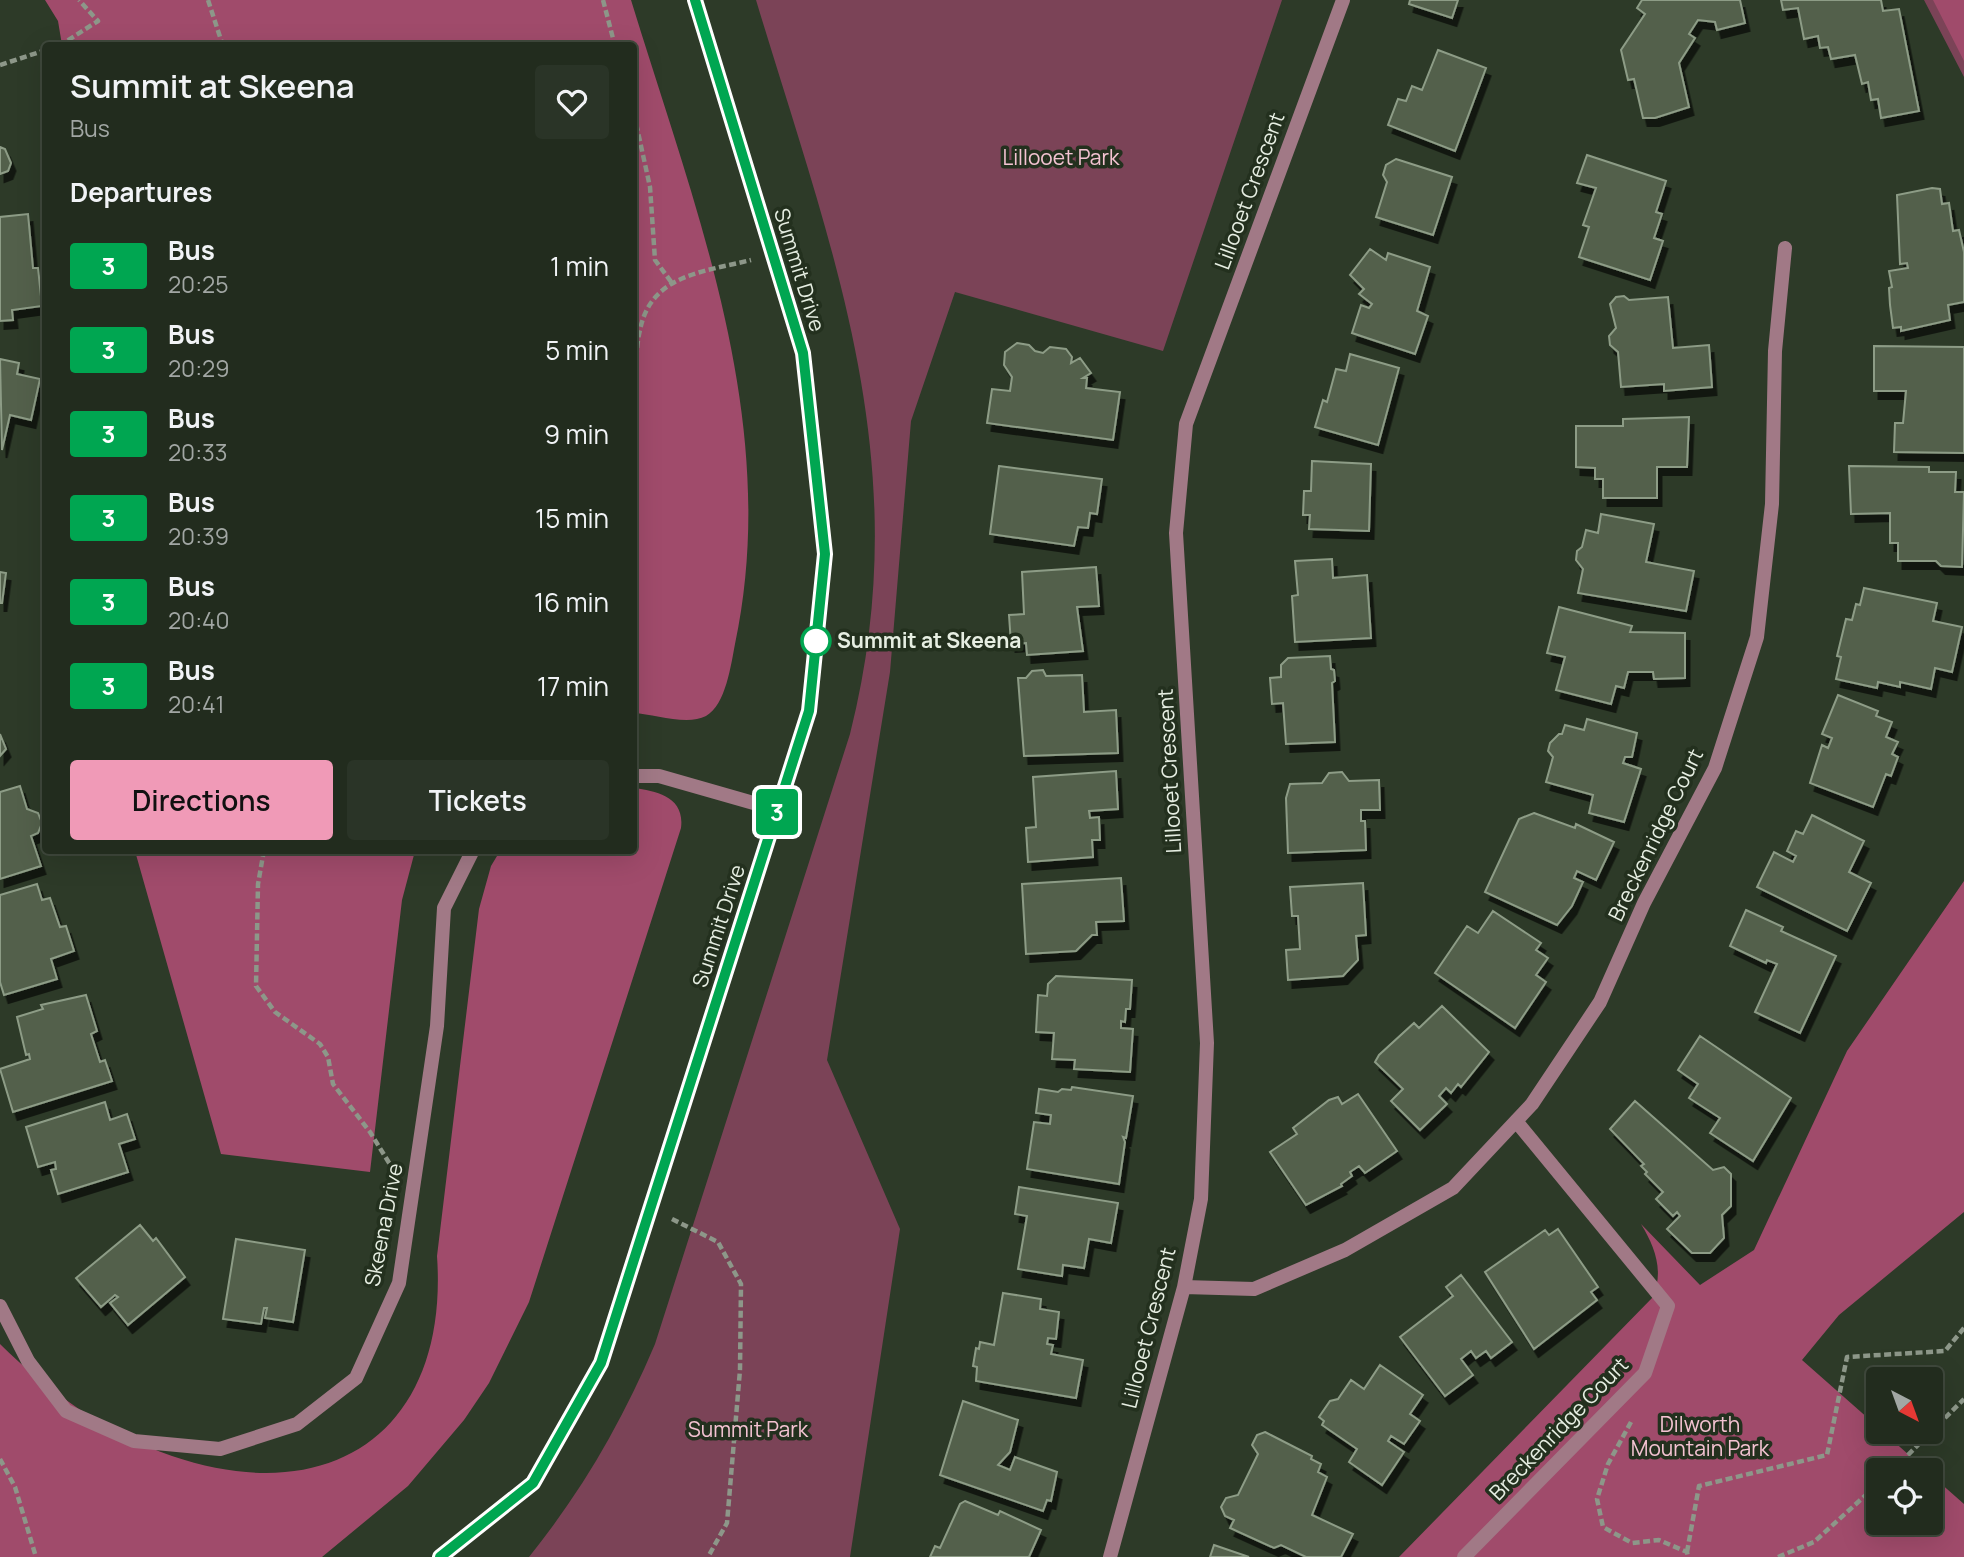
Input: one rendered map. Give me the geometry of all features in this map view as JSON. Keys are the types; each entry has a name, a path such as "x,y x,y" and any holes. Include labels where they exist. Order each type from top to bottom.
{"street":[{"name":"Summit Drive","path":"440,1557 533,1483 601,1363 809,711 825,554 803,353 695,0"},
{"name":"Lillooet Crescent","path":"1110,1557 1184,1287 1201,1199 1207,1043 1176,533 1186,424 1343,0"},
{"name":"Breckenridge Court","path":"1184,1287 1254,1289 1345,1250 1453,1188 1532,1104 1600,1002 1644,903 1715,768 1757,637 1772,504 1775,351 1785,248"},
{"path":"637,776 659,776 778,810"},
{"name":"Skeena Drive","path":"0,1306 28,1361 66,1411 134,1441 220,1449 297,1424 356,1378 399,1283 437,1026 444,908 470,854"},
{"name":"Breckenridge Court","path":"1464,1557 1645,1373 1668,1306 1516,1121"}],"path":[{"path":"70,42 98,21 79,0"},
{"path":"208,0 222,42"},
{"path":"603,0 614,42"},
{"path":"0,65 42,51"},
{"path":"637,128 650,187 655,260 672,283"},
{"path":"637,350 639,331 650,301 672,283 772,254"},
{"path":"263,854 258,884 256,986 275,1012 320,1045 328,1057 333,1084 370,1132 388,1164 402,1178 414,1180"},
{"path":"651,1209 718,1242 741,1284 740,1370 727,1523 708,1557"},
{"path":"1635,1383 1631,1427 1608,1464 1597,1499 1602,1527 1632,1542 1659,1540 1688,1554 1699,1486 1828,1455 1846,1357 1945,1351 1964,1328"},
{"path":"1905,1458 1964,1399"},
{"path":"0,1459 15,1487 36,1557"},
{"path":"1778,1557 1814,1542 1866,1496"}],"green space":[{"path":"45,0 631,0 704,237 725,317 740,398 748,479 747,561 729,673 723,694 713,711 706,716 690,720 637,714 637,42 62,42 58,21"},
{"path":"756,0 1282,0 1163,351 955,292 911,421 890,672 827,1060 900,1229 850,1557 529,1557 600,1455 655,1344 850,734 869,635 875,541 870,450 857,361 838,273"},
{"path":"1924,0 1964,0 1964,77"},
{"path":"1933,0 1964,0 1964,61"},
{"path":"637,788 660,794 679,809 681,828 529,1302 489,1383 464,1420 408,1486 322,1557 0,1557 0,1344 38,1379 124,1436 172,1456 230,1470 283,1472 330,1463 370,1442 401,1410 423,1368 436,1317 437,1256 479,909 491,866 498,854 637,854"},
{"path":"136,854 414,854 402,900 370,1172 221,1154"},
{"name":"Dilworth Mountain Park","path":"1964,881 1964,1212 1839,1315 1802,1360 1866,1416 1866,1444 1897,1444 1912,1458 1866,1458 1866,1535 1943,1535 1943,1485 1964,1504 1964,1557 1399,1557 1653,1297 1658,1269 1650,1241 1641,1224 1700,1285 1754,1250 1847,1051"}],"building":[{"path":"1410,0 1458,0 1452,18 1409,4"},
{"path":"1642,0 1740,0 1745,23 1717,30 1715,22 1698,20 1689,34 1695,38 1679,63 1689,107 1655,118 1643,118 1634,79 1628,80 1621,50 1645,14 1637,8"},
{"path":"1781,0 1881,0 1883,11 1899,9 1919,111 1881,118 1878,99 1871,100 1868,82 1862,84 1855,55 1831,59 1828,47 1820,48 1818,36 1804,39 1798,8 1783,10"},
{"path":"1438,50 1486,68 1455,151 1388,125 1398,99 1406,101 1412,86 1422,90"},
{"path":"0,147 5,149 11,163 8,171 0,174"},
{"path":"1587,155 1666,181 1656,212 1662,214 1654,238 1663,241 1650,280 1579,257 1589,227 1583,225 1596,188 1577,183"},
{"path":"1396,159 1452,177 1433,235 1376,217 1387,182 1383,175 1386,165"},
{"path":"1940,189 1942,204 1949,203 1953,231 1959,230 1964,252 1964,302 1948,305 1950,320 1901,331 1901,327 1893,328 1889,288 1892,287 1889,271 1908,268 1907,263 1900,264 1897,195"},
{"path":"28,214 33,268 38,268 42,306 12,310 13,320 0,321 0,217"},
{"path":"1370,249 1386,260 1388,253 1430,267 1417,311 1428,316 1415,354 1352,333 1361,305 1369,308 1372,304 1359,294 1364,289 1350,275"},
{"path":"1624,296 1629,300 1668,297 1673,348 1709,345 1712,387 1664,391 1664,384 1621,387 1618,352 1610,345 1609,336 1616,328 1610,304 1616,297"},
{"path":"1017,343 1029,345 1035,351 1043,353 1050,347 1066,349 1072,357 1071,363 1080,358 1091,373 1083,378 1087,378 1086,388 1120,392 1113,440 987,423 992,389 1010,391 1012,377 1004,365 1005,352"},
{"path":"1874,346 1964,347 1964,453 1894,452 1895,423 1903,423 1906,391 1874,391"},
{"path":"1350,354 1399,368 1378,445 1315,427 1323,400 1327,402 1336,369 1346,371"},
{"path":"0,359 19,363 17,374 40,379 31,420 10,415 2,450"},
{"path":"1689,417 1687,467 1657,467 1657,498 1603,498 1603,479 1595,479 1595,468 1576,467 1576,426 1623,426 1623,419"},
{"path":"1312,461 1371,464 1369,531 1309,529 1310,515 1303,515 1304,491 1311,491"},
{"path":"999,466 1102,479 1097,514 1090,513 1088,528 1078,527 1074,546 990,534"},
{"path":"1849,466 1929,467 1929,472 1956,472 1955,492 1964,492 1962,567 1941,566 1936,561 1898,561 1898,543 1890,543 1890,513 1851,514"},
{"path":"1601,514 1654,524 1646,562 1694,571 1686,611 1578,593 1583,569 1576,560 1577,551 1582,547 1586,530 1598,533"},
{"path":"1332,559 1333,578 1367,575 1371,638 1295,642 1292,596 1298,595 1295,561"},
{"path":"1096,567 1099,606 1077,607 1083,651 1027,655 1026,643 1011,644 1009,615 1024,614 1022,572"},
{"path":"0,572 6,573 2,603 0,603"},
{"path":"1864,588 1937,603 1933,621 1962,627 1952,672 1935,668 1931,689 1900,682 1900,687 1878,682 1877,688 1836,679 1841,657 1837,656 1846,619 1852,620 1856,604 1860,605"},
{"path":"1559,607 1632,626 1630,632 1685,633 1685,678 1654,679 1653,672 1628,672 1624,688 1616,686 1611,704 1556,690 1565,657 1547,653"},
{"path":"1330,656 1335,681 1332,683 1335,742 1286,744 1283,703 1272,704 1270,678 1281,677 1281,665 1288,658"},
{"path":"1043,670 1046,676 1082,675 1084,712 1116,710 1118,753 1024,756 1018,678 1026,678 1032,671"},
{"path":"1838,695 1878,711 1876,716 1892,722 1886,737 1898,742 1892,754 1898,757 1891,776 1886,774 1873,807 1810,783 1822,745 1828,748 1832,738 1822,734"},
{"path":"1587,719 1637,733 1632,757 1625,757 1623,763 1641,769 1624,822 1589,813 1593,795 1546,782 1553,757 1548,751 1550,743 1562,734 1565,725 1584,730"},
{"path":"0,734 6,749 0,756"},
{"path":"1116,771 1118,809 1089,811 1090,818 1099,817 1100,840 1092,840 1093,857 1028,862 1026,828 1036,827 1033,777"},
{"path":"1342,772 1349,781 1379,780 1380,810 1361,810 1361,821 1365,821 1366,850 1288,853 1286,798 1290,784 1322,783 1329,773"},
{"path":"20,786 27,809 38,813 42,823 38,833 31,836 41,866 0,879 0,792"},
{"path":"1534,813 1575,828 1576,824 1614,842 1596,880 1577,871 1574,878 1583,882 1572,906 1557,925 1485,892 1519,819"},
{"path":"1812,815 1864,841 1849,872 1871,883 1847,931 1757,887 1774,852 1793,862 1796,856 1787,851 1796,831 1803,834"},
{"path":"1121,878 1124,921 1096,922 1097,935 1092,935 1076,951 1026,954 1022,884"},
{"path":"1363,883 1366,935 1356,936 1358,960 1343,976 1288,980 1286,950 1300,949 1298,916 1292,916 1290,887"},
{"path":"37,884 42,900 50,898 60,927 66,926 74,951 51,959 57,979 4,995 0,982 0,895"},
{"path":"1746,910 1783,927 1781,931 1836,956 1800,1033 1755,1012 1777,964 1767,960 1766,963 1730,946"},
{"path":"1493,911 1541,943 1536,950 1548,958 1536,975 1546,982 1515,1028 1435,973 1467,926 1478,933"},
{"path":"1056,976 1132,980 1130,1009 1126,1009 1125,1022 1121,1021 1121,1028 1133,1029 1130,1072 1074,1069 1075,1060 1052,1059 1054,1033 1036,1032 1038,995 1047,996 1048,984"},
{"path":"86,995 97,1031 91,1034 100,1062 105,1060 112,1081 13,1112 0,1069 30,1059 29,1054 26,1055 17,1017 43,1009 41,1005"},
{"path":"1442,1006 1489,1052 1461,1087 1458,1084 1451,1093 1446,1088 1439,1096 1447,1104 1420,1130 1391,1101 1403,1089 1375,1062 1379,1055 1414,1023 1419,1028"},
{"path":"1700,1036 1791,1098 1753,1161 1710,1133 1720,1118 1689,1098 1698,1084 1678,1070"},
{"path":"1072,1087 1133,1096 1126,1138 1123,1137 1125,1142 1119,1184 1027,1169 1034,1122 1050,1124 1051,1115 1036,1113 1039,1089 1058,1092 1062,1089 1071,1090"},
{"path":"1358,1094 1397,1151 1365,1173 1359,1166 1350,1172 1352,1176 1341,1184 1342,1186 1306,1205 1270,1152 1297,1134 1293,1128 1329,1100 1338,1097 1342,1104"},
{"path":"1635,1101 1713,1170 1724,1167 1731,1174 1731,1206 1722,1215 1724,1238 1710,1253 1692,1253 1667,1229 1680,1216 1677,1212 1673,1216 1656,1199 1663,1192 1645,1174 1647,1172 1641,1166 1644,1164 1610,1129"},
{"path":"105,1102 110,1120 127,1114 135,1139 119,1144 128,1172 58,1194 51,1170 56,1169 55,1162 38,1167 26,1127"},
{"path":"1019,1187 1118,1203 1111,1243 1089,1239 1084,1268 1063,1265 1062,1276 1018,1269 1027,1216 1015,1214"},
{"path":"140,1225 153,1241 156,1238 185,1277 128,1325 110,1303 118,1297 115,1295 101,1307 76,1278"},
{"path":"1558,1229 1598,1287 1591,1292 1597,1300 1534,1349 1485,1272 1545,1230 1549,1235"},
{"path":"236,1239 305,1250 293,1322 265,1318 267,1308 264,1308 261,1324 223,1319"},
{"path":"1461,1275 1512,1342 1491,1358 1486,1351 1476,1358 1471,1351 1461,1359 1473,1375 1445,1396 1400,1337 1453,1296 1446,1287"},
{"path":"1003,1293 1041,1299 1040,1309 1059,1312 1056,1339 1048,1338 1047,1344 1053,1345 1051,1354 1083,1360 1076,1398 976,1381 977,1367 973,1366 976,1348 979,1349 980,1342 994,1345"},
{"path":"1380,1365 1423,1395 1410,1414 1420,1421 1404,1444 1391,1436 1388,1441 1404,1452 1382,1485 1349,1462 1357,1449 1322,1425 1324,1421 1319,1417 1330,1401 1338,1399 1351,1380 1364,1389"},
{"path":"963,1401 1018,1420 1010,1452 998,1465 1010,1470 1015,1457 1057,1472 1051,1501 1047,1500 1043,1511 940,1475"},
{"path":"1265,1432 1312,1456 1311,1459 1321,1464 1318,1472 1327,1477 1312,1515 1353,1534 1341,1557 1306,1557 1281,1545 1274,1548 1230,1528 1234,1520 1225,1516 1221,1507 1226,1498 1238,1495 1258,1454 1252,1445 1257,1435"},
{"path":"965,1501 998,1515 1000,1511 1041,1530 1029,1557 930,1557 935,1546 940,1548 960,1504"},
{"path":"1214,1545 1249,1557 1210,1557"}],"bus line":[{"name":"3","path":"440,1557 533,1483 601,1363 809,711 825,554 803,353 695,0"}],"place":[{"name":"Summit at Skeena","path":"816,641"}],"park label":[{"name":"Lillooet Park","path":"1061,158"},
{"name":"Summit Park","path":"748,1430"}]}
